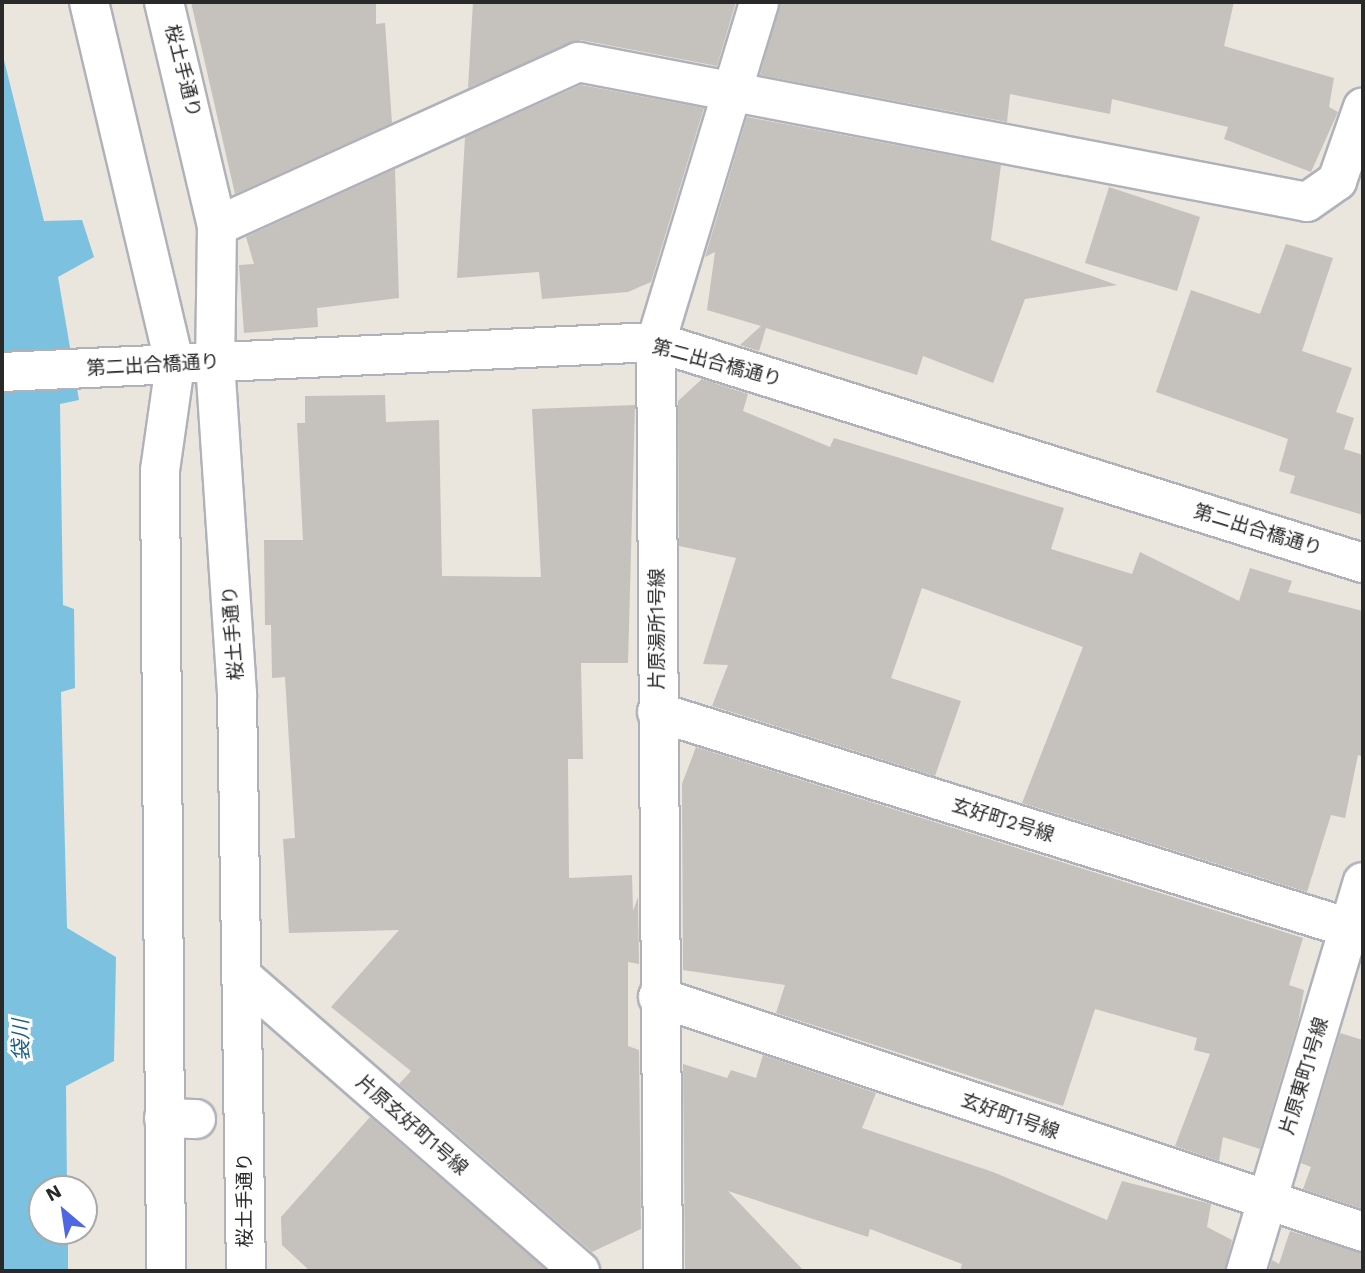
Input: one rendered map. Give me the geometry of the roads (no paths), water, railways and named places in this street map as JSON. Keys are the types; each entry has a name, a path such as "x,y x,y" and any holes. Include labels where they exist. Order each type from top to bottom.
{"street":[{"path":"89,2 144,227 159,317 175,365 160,470 180,1118 166,1271"},
{"name":"桜土手通り","path":"164,2 217,226 215,362 237,694 244,978 246,1271"},
{"name":"片原湯所1号線","path":"663,1271 658,997 656,342 759,2"},
{"path":"217,226 578,62 1307,202 1337,181 1363,107"},
{"name":"第二出合橋通り","path":"2,372 656,342 1363,563"},
{"name":"玄好町2号線","path":"657,712 1349,928"},
{"name":"片原東町1号線","path":"1246,1271 1363,882"},
{"name":"片原玄好町1号線","path":"244,978 580,1271"},
{"name":"玄好町1号線","path":"658,997 1265,1202 1363,1232"}],"water":[{"name":"袋川","path":"2,52 44,221 82,220 94,257 58,277 79,400 60,404 63,605 74,609 75,688 61,692 67,928 116,957 114,1061 66,1086 67,1175 28,1175 28,1245 68,1245 68,1271 2,1271"}]}
